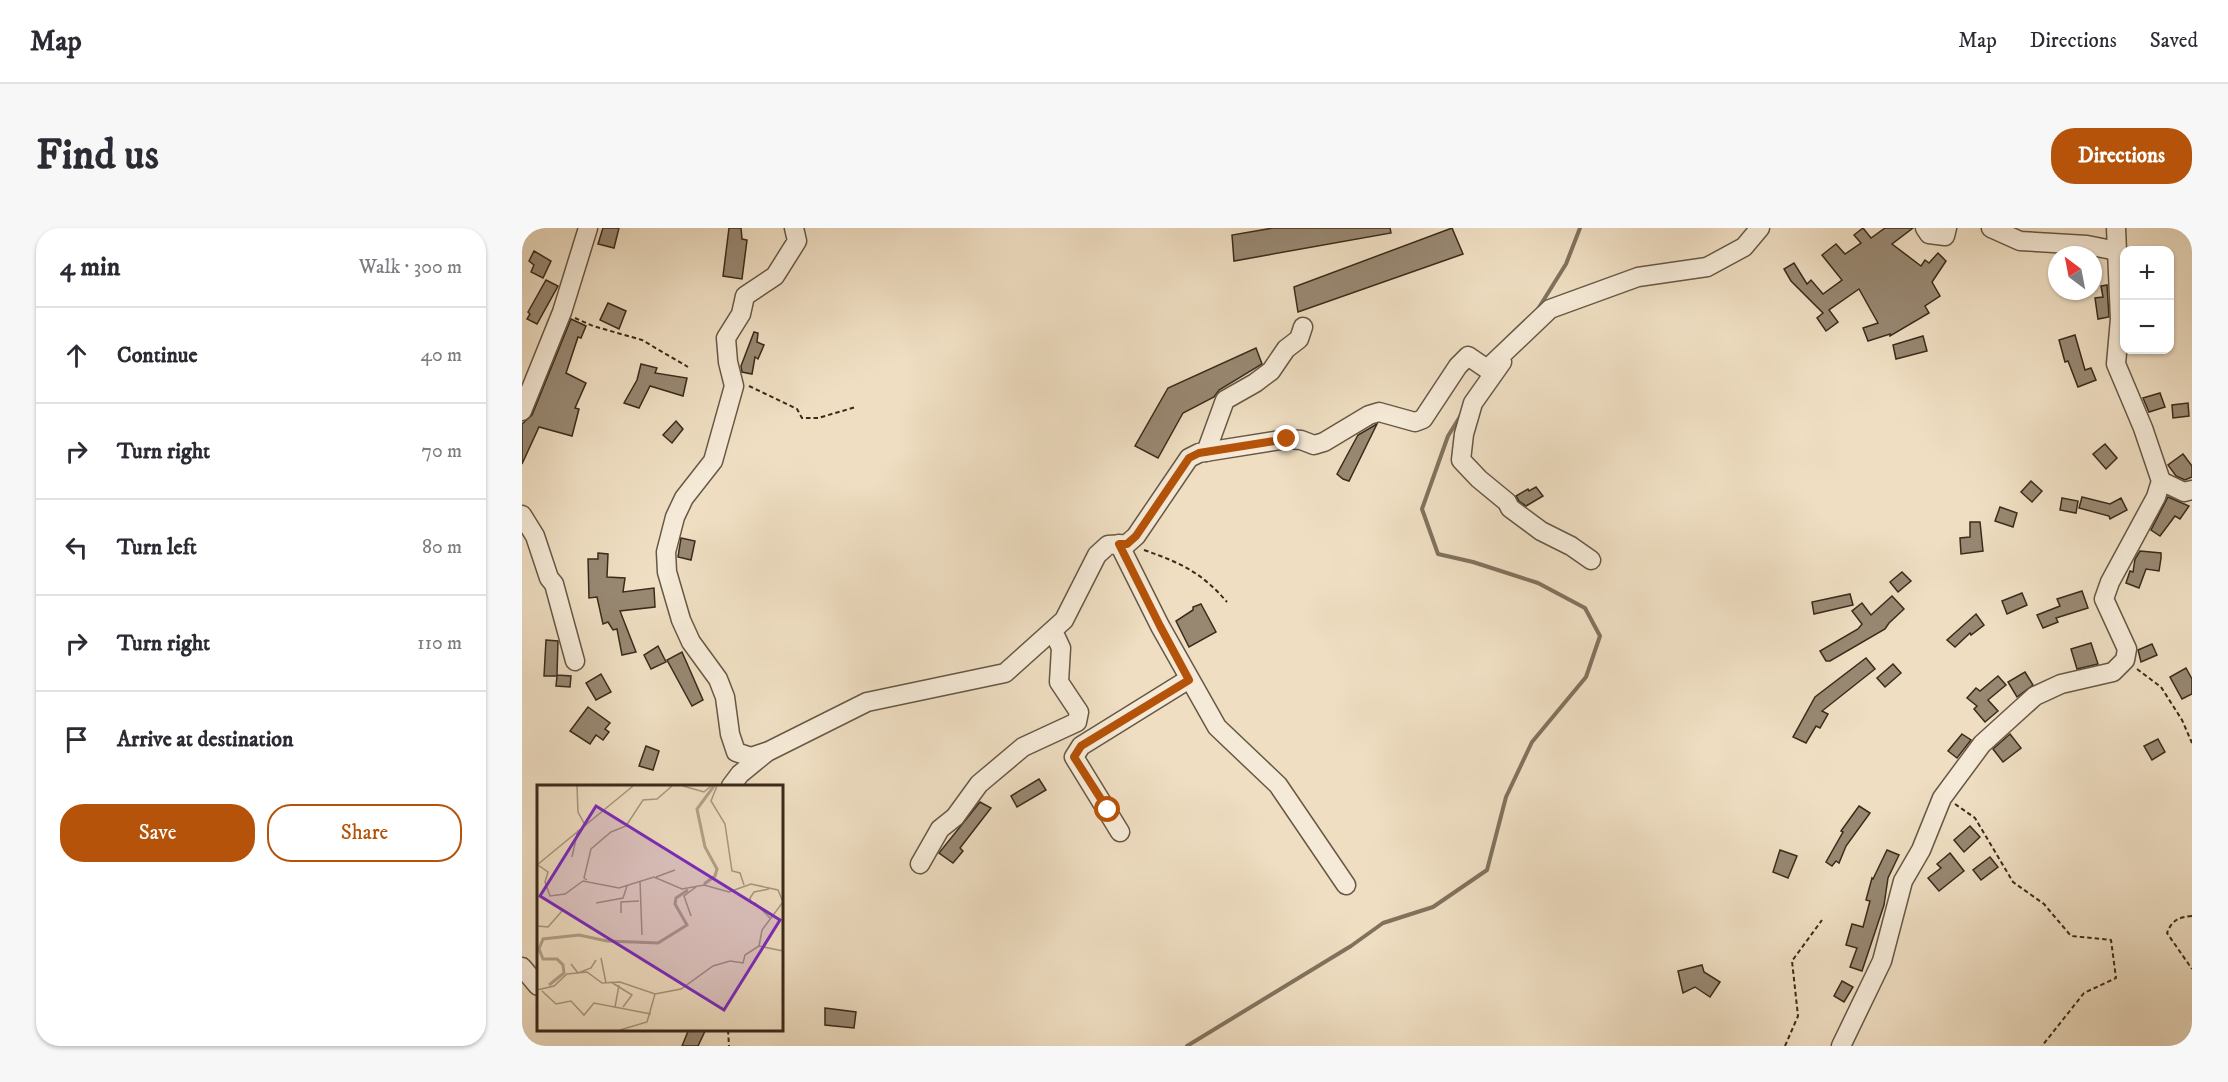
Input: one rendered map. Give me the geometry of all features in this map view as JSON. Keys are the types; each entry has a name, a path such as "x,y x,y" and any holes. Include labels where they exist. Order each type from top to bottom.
{"street":[{"path":"523,405 562,312 588,228"},
{"path":"794,228 797,241 775,276 745,296 741,314 726,338 728,362 734,386 713,461 684,498 675,517 666,552 667,572 690,642 718,679 725,697 730,734 736,752 751,757 767,752 867,702 1005,673 1064,620 1097,555 1108,545 1123,544 1136,536 1189,458 1206,452 1287,439 1301,440 1314,445 1324,442 1369,415 1379,412 1415,422 1423,419 1458,366 1468,356 1487,369 1551,309 1638,277 1707,267 1744,247 1760,228"},
{"path":"1925,228 1929,234 1945,236 1947,228"},
{"path":"1991,228 2020,241 2087,245 2117,251"},
{"path":"1841,1046 1882,961 1903,881 1921,850 1942,798 1982,744 2035,696 2061,684 2113,672 2125,660 2127,649 2104,599 2110,582 2156,497 2161,481 2143,428 2116,364 2120,319 2116,228"},
{"path":"1206,452 1225,400 1271,371 1286,349 1299,339 1303,327"},
{"path":"1525,333 1473,403 1464,434 1461,460 1479,479 1507,502 1510,508 1540,531 1571,546 1591,561"},
{"path":"2161,481 2184,492 2192,490"},
{"path":"522,515 541,550 549,578 554,584 575,661"},
{"path":"1123,544 1160,626 1217,727 1278,785 1346,885"},
{"path":"920,864 940,829 955,817 979,784 1023,747 1077,722 1079,712 1059,682 1061,648 1053,631"},
{"path":"1120,832 1074,757 1081,746 1189,680"},
{"path":"732,785 740,774 767,752"},
{"path":"522,967 537,985"}],"path":[{"path":"562,312 592,326 642,340 688,367"},
{"path":"734,386 748,386 765,392 797,409 802,418 818,418 856,407"},
{"path":"1123,544 1188,567 1212,585 1227,602"},
{"path":"2125,660 2161,687 2182,720 2192,743"},
{"path":"1942,798 1961,807 1975,818 2013,882 2044,903 2071,936 2111,940 2116,978 2084,993 2042,1046"},
{"path":"2192,916 2181,916 2171,923 2167,933 2192,969"},
{"path":"1785,1046 1798,1016 1792,961 1822,920"},
{"path":"728,1031 729,1046"}],"building":[{"path":"603,228 619,228 614,248 598,244"},
{"path":"729,228 741,228 742,239 747,240 742,279 723,276"},
{"path":"1273,228 1390,228 1391,233 1234,261 1232,235"},
{"path":"1452,228 1463,254 1298,312 1294,287"},
{"path":"1863,228 1871,238 1885,228 1913,228 1892,244 1921,266 1925,260 1929,263 1938,253 1946,261 1932,282 1940,296 1925,306 1929,313 1890,336 1890,334 1868,341 1863,328 1878,323 1859,289 1829,310 1838,322 1826,331 1817,318 1823,313 1791,281 1784,269 1794,263 1807,284 1811,280 1823,294 1842,280 1822,255 1836,244 1845,254 1861,243 1854,235"},
{"path":"534,251 551,261 543,278 531,272 534,265 529,261"},
{"path":"546,280 558,286 537,324 527,319 530,314 528,312"},
{"path":"2107,285 2109,317 2098,319 2095,300 2102,300 2102,286"},
{"path":"608,303 626,311 619,329 600,320"},
{"path":"571,319 586,326 581,338 578,337 566,373 586,383 575,408 579,409 572,436 539,427 522,464 522,424 532,415"},
{"path":"754,332 758,333 757,342 764,345 758,359 755,357 752,374 742,372 741,366"},
{"path":"2075,335 2085,370 2091,368 2096,380 2078,387 2068,361 2065,362 2059,340"},
{"path":"1923,336 1927,351 1896,359 1893,345"},
{"path":"1256,348 1262,364 1219,390 1214,397 1183,413 1158,458 1135,446 1168,388"},
{"path":"641,364 657,368 655,373 687,378 683,396 650,386 639,408 624,403 637,380"},
{"path":"2160,393 2165,407 2149,412 2143,398"},
{"path":"2188,403 2189,416 2173,418 2172,405"},
{"path":"676,421 683,429 672,443 663,435"},
{"path":"1377,424 1349,481 1343,479 1337,474 1358,435"},
{"path":"2105,444 2117,458 2106,469 2093,454"},
{"path":"2183,454 2192,466 2192,477 2185,480 2176,476 2168,465"},
{"path":"2031,481 2042,491 2032,502 2021,492"},
{"path":"1536,487 1543,496 1526,506 1519,501 1516,496"},
{"path":"2082,497 2110,504 2121,498 2127,510 2110,519 2109,516 2079,508"},
{"path":"2168,497 2189,506 2180,519 2175,516 2160,536 2151,530"},
{"path":"2062,498 2078,501 2076,513 2060,510"},
{"path":"2000,507 2017,513 2013,527 1995,521"},
{"path":"1970,522 1980,522 1983,551 1961,554 1960,538 1970,537"},
{"path":"681,538 695,541 691,560 678,557"},
{"path":"2140,551 2161,553 2161,558 2159,571 2146,569 2139,588 2126,583 2130,571 2133,572 2135,559"},
{"path":"598,553 608,554 607,577 625,578 623,592 654,588 655,607 620,611 636,652 622,655 617,629 613,630 608,622 603,624 597,597 589,598 588,559 598,559"},
{"path":"1902,572 1911,581 1898,592 1890,582"},
{"path":"2082,591 2088,608 2056,618 2058,622 2043,628 2037,615 2060,606 2057,599"},
{"path":"2022,593 2027,605 2007,614 2002,601"},
{"path":"1850,594 1853,605 1814,614 1812,602"},
{"path":"1892,596 1904,609 1885,629 1830,661 1826,661 1820,651 1858,629 1862,624 1852,611 1862,603 1871,615"},
{"path":"1201,604 1216,632 1189,647 1176,621 1193,610 1193,607"},
{"path":"1976,614 1984,625 1971,635 1970,633 1955,647 1947,640"},
{"path":"546,640 558,641 557,675 571,676 570,687 556,686 557,676 544,676"},
{"path":"2091,643 2098,664 2077,669 2071,649"},
{"path":"2152,644 2157,655 2141,662 2138,650"},
{"path":"658,646 666,662 651,669 644,655"},
{"path":"682,652 703,700 692,706 667,660"},
{"path":"1866,658 1875,669 1822,711 1828,714 1820,728 1816,726 1806,743 1793,737 1815,697"},
{"path":"1893,664 1901,673 1885,687 1877,678"},
{"path":"2186,668 2192,679 2192,694 2182,699 2170,677"},
{"path":"2025,672 2033,685 2017,697 2008,682"},
{"path":"601,674 611,692 596,700 586,683"},
{"path":"1998,676 2006,685 1988,700 1998,711 1985,722 1974,709 1977,706 1967,698 1976,688 1980,691"},
{"path":"588,707 610,723 605,729 609,732 603,740 596,735 590,744 570,731"},
{"path":"1962,734 1971,740 1957,758 1948,751"},
{"path":"2010,734 2021,748 2003,762 1993,749"},
{"path":"2158,739 2165,752 2152,760 2144,746"},
{"path":"646,746 659,751 653,770 639,766"},
{"path":"1039,779 1046,790 1017,807 1011,796"},
{"path":"980,802 991,808 960,848 963,851 953,863 939,853"},
{"path":"1859,806 1870,813 1846,846 1839,863 1836,861 1832,866 1826,862 1843,832 1841,831"},
{"path":"1970,826 1980,837 1964,852 1954,840"},
{"path":"1780,850 1797,856 1788,878 1773,872"},
{"path":"1887,850 1899,855 1888,878 1884,905 1862,971 1850,967 1857,948 1846,945 1852,924 1863,927 1870,901 1866,900 1872,878"},
{"path":"1950,853 1964,871 1939,891 1928,878 1941,868 1937,864"},
{"path":"1990,857 1998,867 1981,880 1973,870"},
{"path":"1702,965 1704,972 1720,982 1710,997 1695,987 1683,993 1678,971"},
{"path":"1842,981 1853,987 1844,1002 1834,996"},
{"path":"825,1008 856,1012 854,1028 825,1025"},
{"path":"688,1031 705,1031 698,1046 682,1046"}],"waterway":[{"path":"1538,309 1566,264 1580,228"},
{"path":"1187,1046 1351,946 1383,923 1433,907 1487,870 1506,797 1532,742 1586,677 1600,636 1585,608 1538,583 1473,562 1438,554 1422,509 1448,436 1461,415"}],"route":[{"path":"1108,810 1074,757 1081,746 1189,680 1119,544 1127,544 1136,536 1189,458 1199,453 1287,439"}]}
